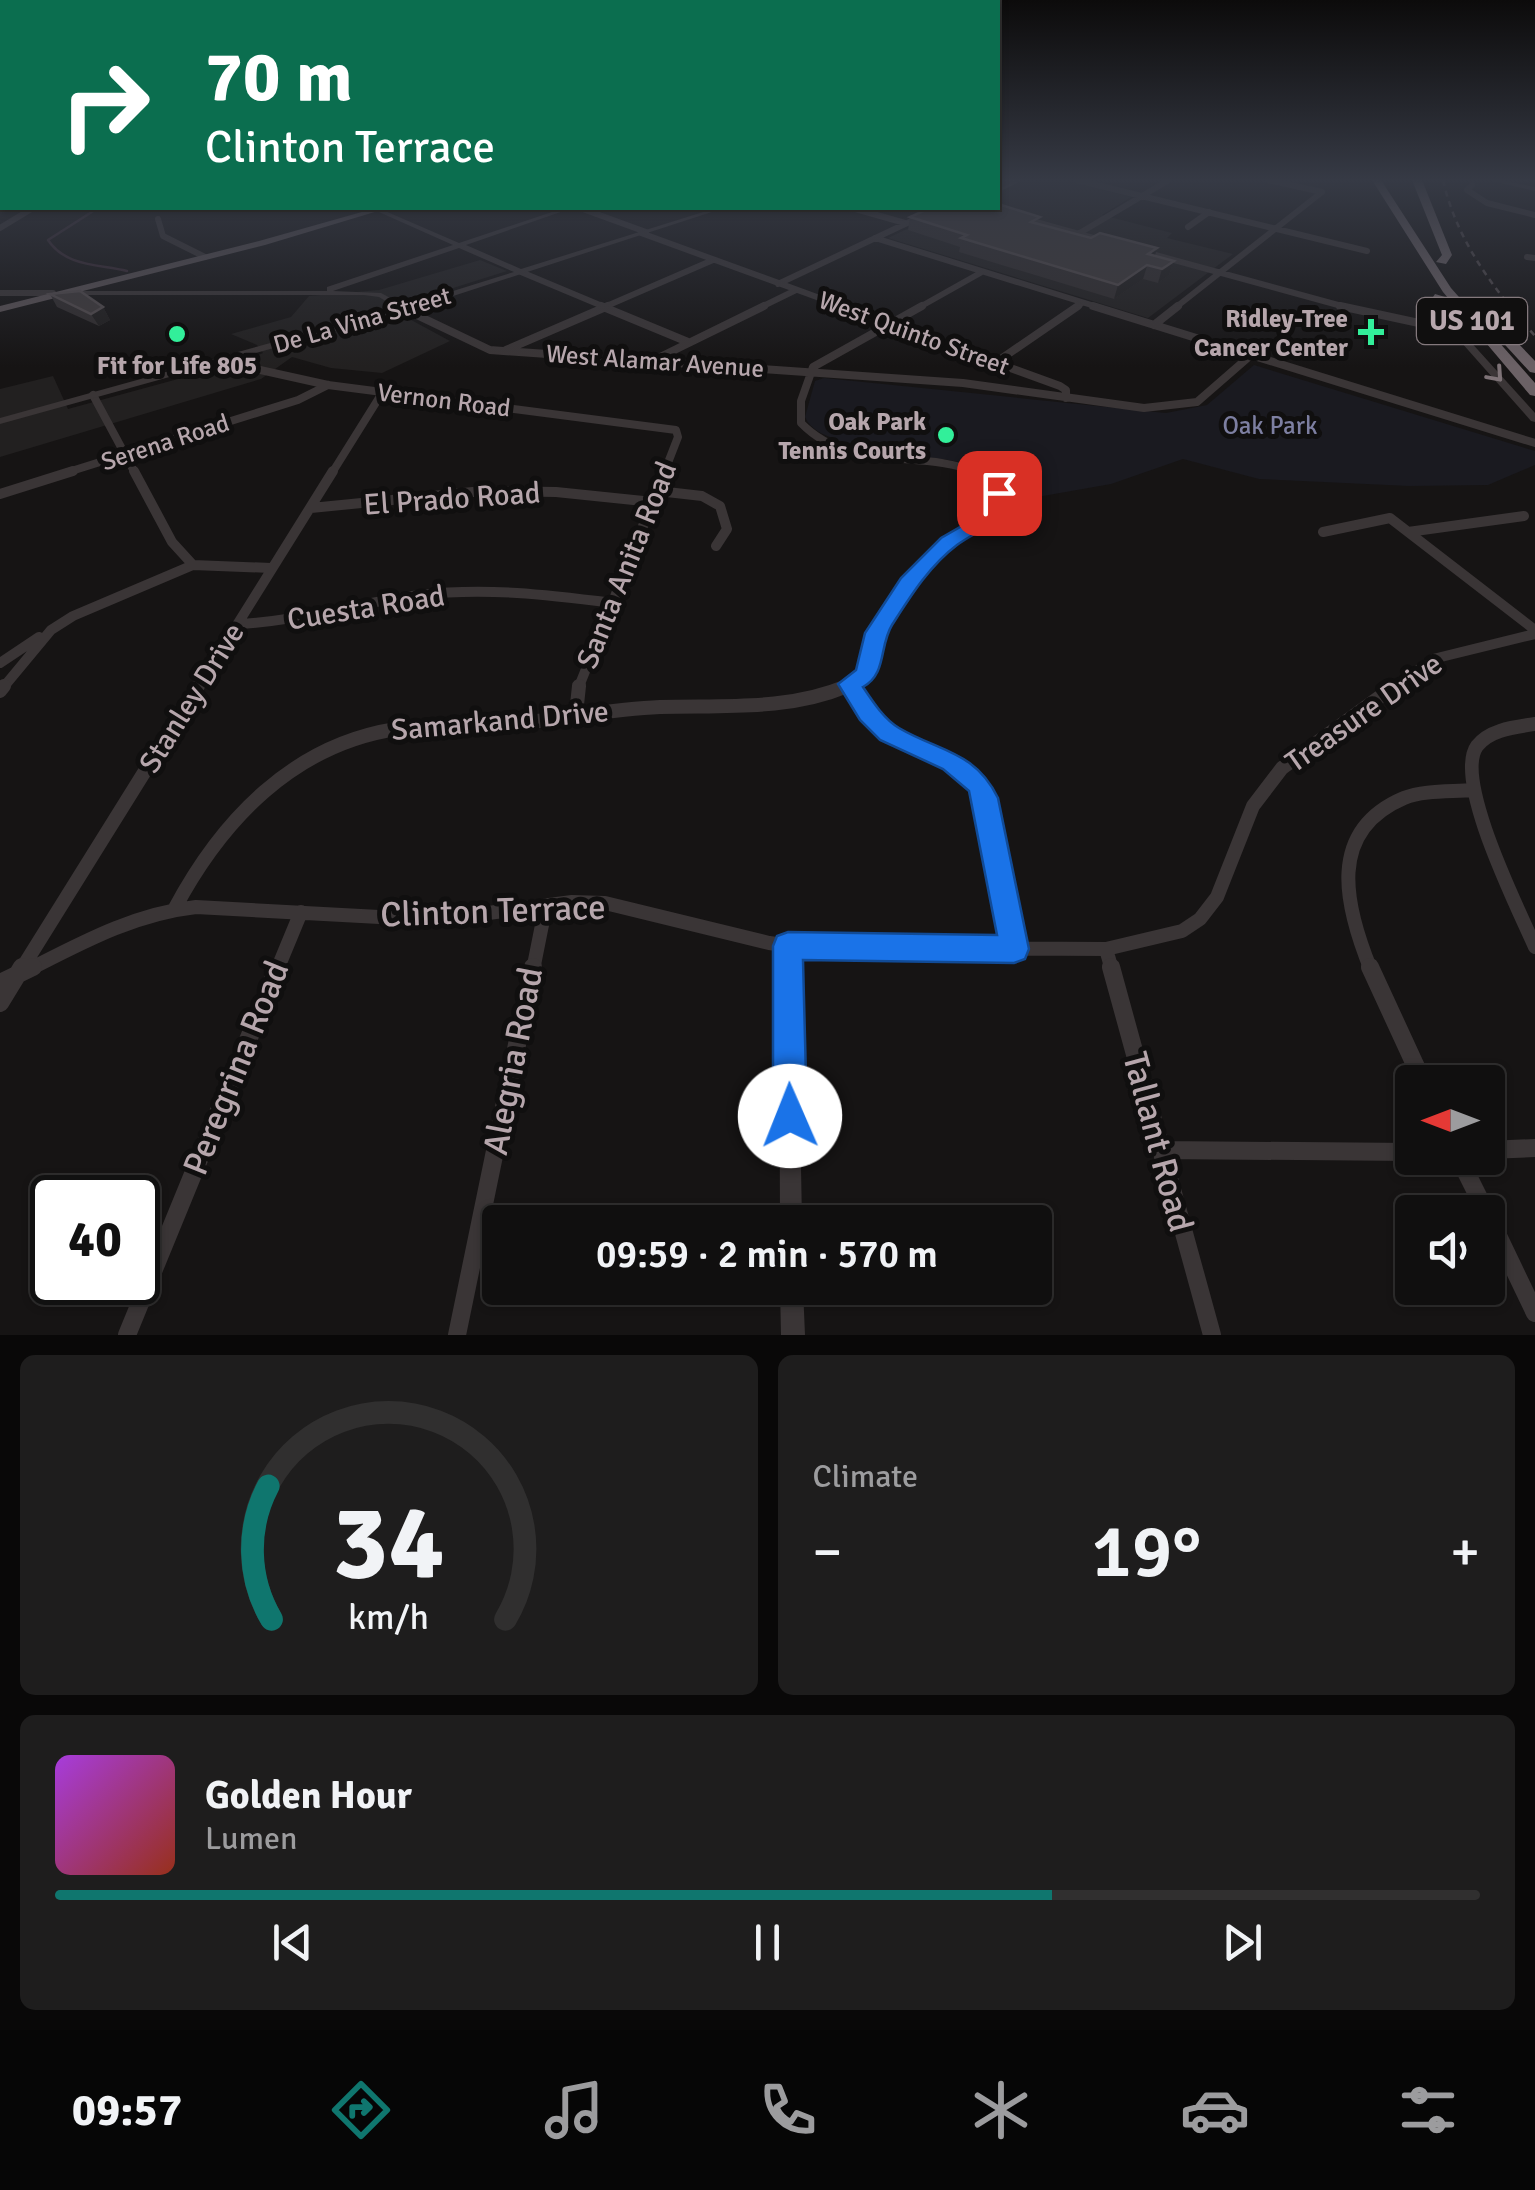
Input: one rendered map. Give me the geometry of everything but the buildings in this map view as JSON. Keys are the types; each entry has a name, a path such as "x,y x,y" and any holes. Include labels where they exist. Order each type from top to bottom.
{"highway":[{"name":"US 101","path":"1414,242 1461,308 1535,392"},
{"name":"US 101","path":"1429,242 1535,370"},
{"path":"1441,242 1446,254 1442,262"},
{"path":"1416,246 1423,269 1456,331"}],"main road":[{"path":"0,309 259,242"}],"street":[{"path":"174,242 204,258"},
{"path":"454,242 688,342"},
{"path":"325,292 468,242"},
{"name":"De La Vina Street","path":"0,421 404,309 615,242"},
{"name":"West Quinto Street","path":"668,242 1060,386 1066,390 1066,398"},
{"path":"778,284 866,242"},
{"path":"889,242 1535,443"},
{"path":"1110,242 1120,245"},
{"path":"1154,325 1261,242"},
{"path":"1334,242 1367,250"},
{"path":"1139,250 1373,314 1456,331 1535,419"},
{"path":"502,352 713,260"},
{"path":"982,272 810,371 798,411 800,423 808,430 864,457 959,467 990,482 1001,497 994,515 948,542 908,582 876,633 867,675 849,684 868,714 888,734 952,762 978,784 985,798 1014,949"},
{"path":"652,361 796,290"},
{"name":"West Alamar Avenue","path":"53,294 374,293 481,348 502,352 964,383 1144,408 1188,405 1204,398 1251,356"},
{"path":"0,294 53,294"},
{"path":"996,362 1082,303"},
{"name":"Vernon Road","path":"229,358 232,364 328,385 664,426"},
{"name":"Serena Road","path":"0,494 298,400 328,385"},
{"name":"Stanley Drive","path":"0,1002 382,392"},
{"path":"93,394 172,542 193,565"},
{"name":"Santa Anita Road","path":"576,714 576,693 679,434 664,426"},
{"name":"El Prado Road","path":"311,508 356,507 427,495 496,490 655,496 689,493 717,503 727,520 726,536 716,546"},
{"path":"1408,532 1524,516"},
{"path":"1322,532 1390,518 1535,632"},
{"path":"0,663 73,616 193,565 272,568"},
{"name":"Cuesta Road","path":"239,624 286,622 383,601 468,592 613,603"},
{"path":"0,691 52,630"},
{"name":"Treasure Drive","path":"1106,949 1161,940 1200,919 1217,898 1253,806 1282,768 1308,747 1432,660 1535,632"},
{"name":"Samarkand Drive","path":"175,908 202,858 240,811 279,778 324,752 390,730 519,724 638,708 743,707 796,699 849,684"},
{"path":"1535,724 1502,730 1478,745 1470,769 1473,790 1535,947"},
{"path":"1415,1065 1362,956 1348,904 1346,865 1360,832 1388,807 1430,792 1473,790"},
{"name":"Clinton Terrace","path":"175,908 434,920 546,905 606,903 788,946 1106,949"},
{"name":"Alegria Road","path":"457,1335 546,905"},
{"path":"0,983 119,924 175,908"},
{"name":"Peregrina Road","path":"127,1335 300,912"},
{"path":"788,946 791,1205"},
{"name":"Tallant Road","path":"1106,949 1212,1335"},
{"path":"1505,1149 1535,1148"},
{"path":"1160,1150 1395,1152"},
{"path":"1505,1251 1535,1313"},
{"path":"792,1305 793,1335"}],"shaded area":[{"path":"902,242 1185,242 1233,254 1148,318"},
{"path":"480,260 507,271 412,301 383,306 381,310 402,315 450,341 382,373 331,368 292,357 261,379 0,457 0,389 53,376 68,409 263,353 257,345 231,334 291,317 309,296 379,290"}],"green space":[{"name":"Oak Park","path":"1254,365 1535,451 1535,465 1488,485 1409,486 1259,479 1183,459 1111,484 1009,502 1001,486 972,466 933,458 866,453 817,431 805,417 815,381 824,378 1166,413 1207,405"}],"waterway":[{"path":"50,242 74,260 127,271"}],"railway":[{"path":"1466,242 1505,301 1535,336"}],"place":[{"name":"Ridley-Tree Cancer Center","path":"1371,332"},
{"name":"Fit for Life 805","path":"177,334"},
{"name":"Oak Park Tennis Courts","path":"946,435"}],"route":[{"path":"790,1116 788,946 1014,949 985,798 978,784 952,762 888,734 868,714 849,684 867,675 876,633 908,582 948,542 994,515 1000,507 999,493"}]}
